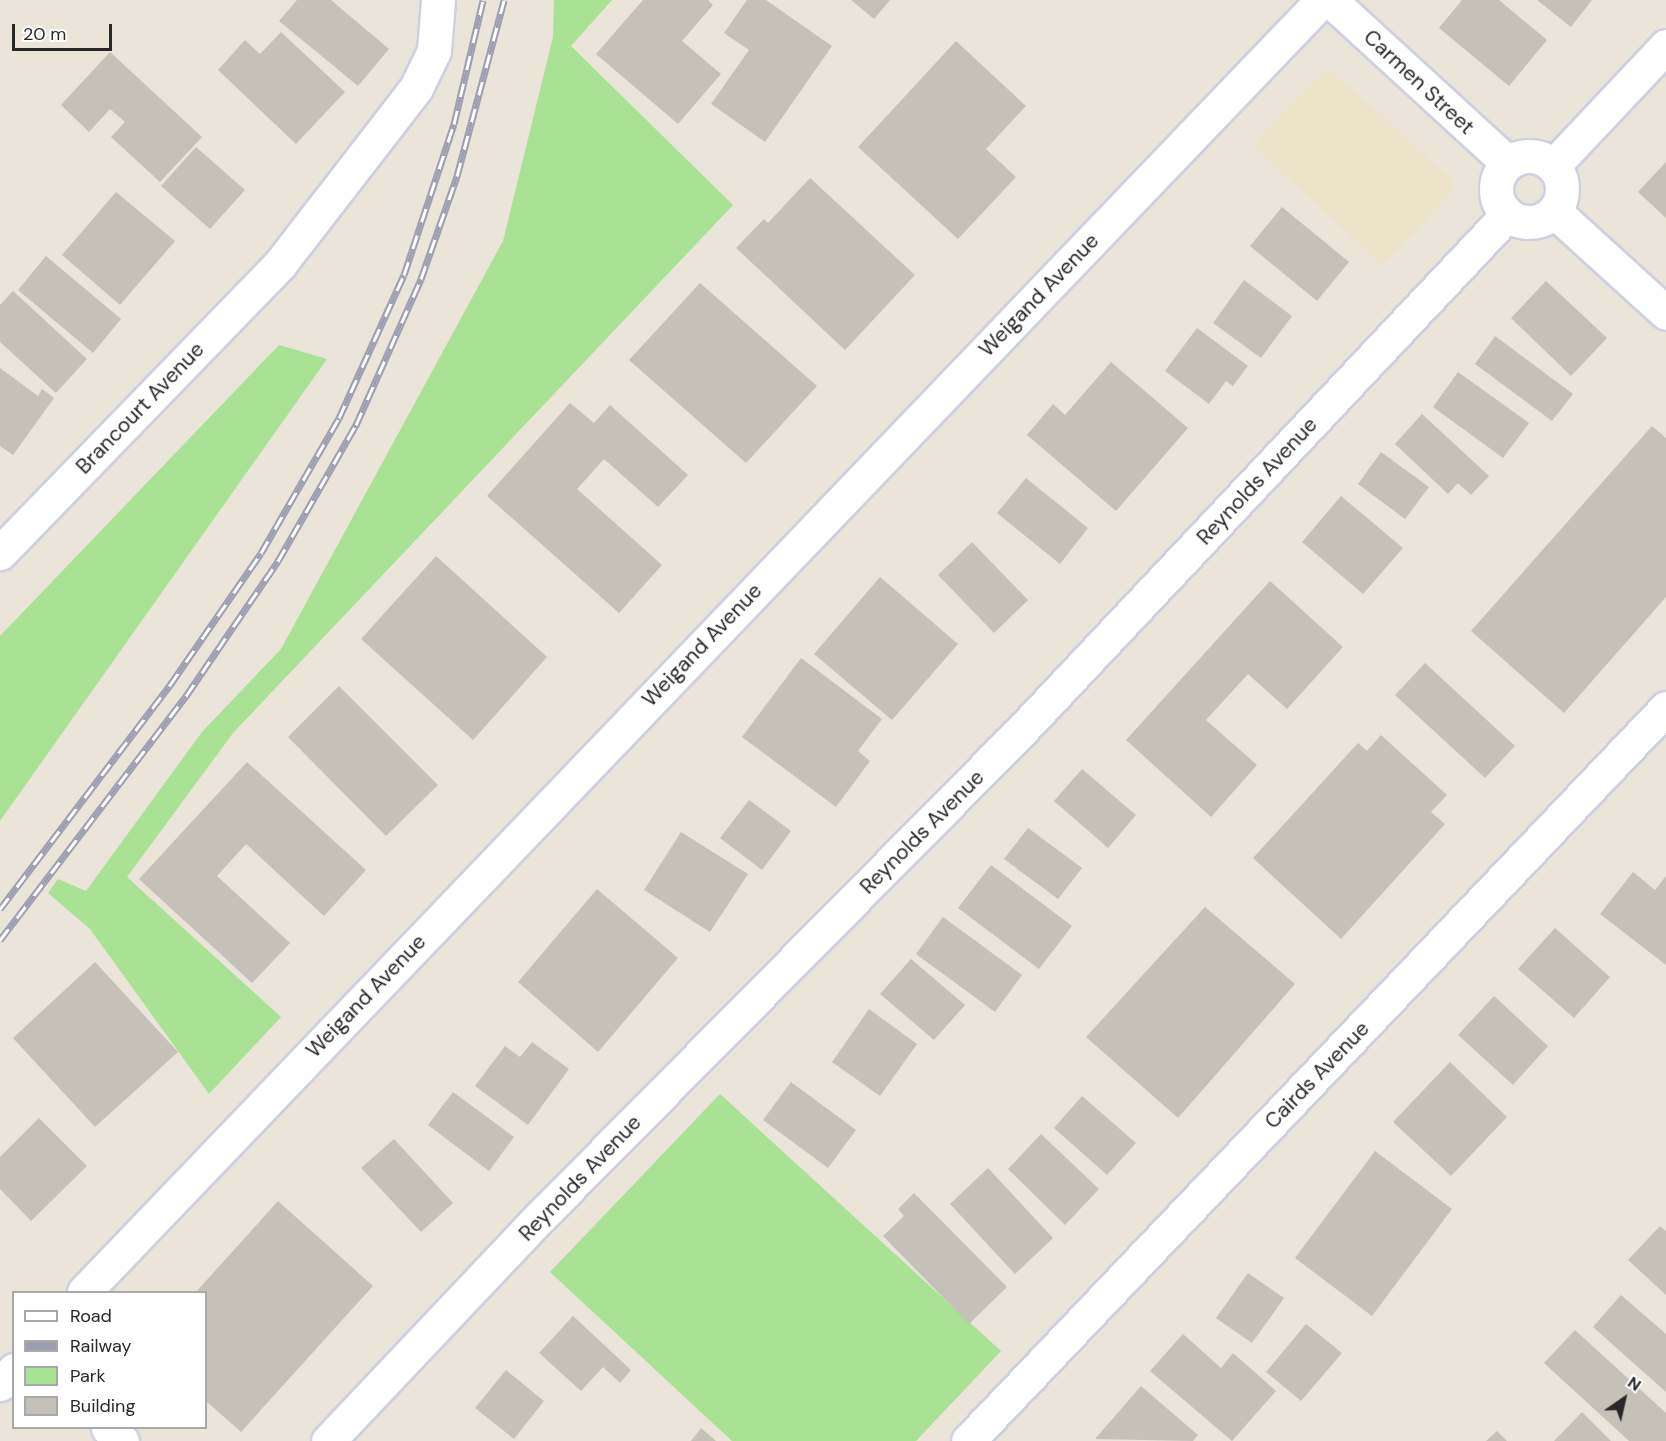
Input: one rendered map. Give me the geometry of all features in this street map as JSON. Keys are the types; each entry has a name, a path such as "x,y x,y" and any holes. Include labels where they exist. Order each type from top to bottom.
{"street":[{"name":"Brancourt Avenue","path":"0,553 280,264 416,88 434,51 438,0"},
{"name":"Weigand Avenue","path":"86,1291 1322,0"},
{"name":"Carmen Street","path":"1330,0 1508,163"},
{"path":"1553,166 1666,46"},
{"path":"1536,157 1553,166 1562,194 1554,212 1546,218 1526,223 1508,215 1495,189 1508,163 1516,158 1536,157"},
{"path":"1554,212 1666,313"},
{"name":"Reynolds Avenue","path":"328,1441 542,1215 1021,731 1508,215"},
{"name":"Cairds Avenue","path":"968,1441 1666,708"},
{"path":"0,1384 12,1372"},
{"path":"109,1429 122,1441"}],"shaded area":[{"path":"1333,72 1452,180 1453,192 1382,266 1254,145 1321,74"}],"green space":[{"path":"554,0 612,0 571,46 733,205 233,733 127,877 281,1017 209,1094 90,929 48,893 58,879 86,891 202,732 281,649 503,241 553,37"},
{"path":"279,345 327,359 0,821 0,636"},
{"path":"720,1094 1001,1351 916,1441 732,1441 550,1272"}],"building":[{"path":"297,0 331,0 389,49 358,86 279,21"},
{"path":"643,0 708,0 713,5 682,41 721,74 678,124 596,54"},
{"path":"747,0 766,0 832,46 765,142 711,104 749,50 724,33"},
{"path":"851,0 890,0 874,19"},
{"path":"1462,0 1499,0 1547,40 1509,86 1439,28"},
{"path":"1537,0 1592,0 1571,27"},
{"path":"281,32 345,92 296,144 218,70 245,40 260,54"},
{"path":"956,41 1026,106 986,149 1016,177 958,239 858,147"},
{"path":"110,52 202,137 160,182 111,137 125,122 110,109 89,132 61,105"},
{"path":"196,147 245,190 210,229 161,186"},
{"path":"1666,162 1666,218 1638,192"},
{"path":"810,178 915,275 845,350 736,248 764,219 768,223"},
{"path":"116,192 175,241 120,305 62,255"},
{"path":"1282,207 1349,262 1317,301 1250,246"},
{"path":"46,256 121,319 93,353 18,290"},
{"path":"1244,280 1292,316 1261,358 1213,323"},
{"path":"1546,281 1607,338 1571,376 1511,318"},
{"path":"700,283 817,386 746,463 629,360"},
{"path":"13,291 87,359 56,393 0,342 0,305"},
{"path":"1197,328 1248,366 1233,386 1226,381 1209,404 1165,371"},
{"path":"1495,336 1573,394 1552,421 1475,364"},
{"path":"1111,362 1188,428 1116,511 1027,435 1053,404 1065,415"},
{"path":"0,368 38,396 42,389 54,398 13,455 0,446"},
{"path":"1458,372 1529,423 1503,458 1433,407"},
{"path":"570,403 594,423 610,405 688,475 658,507 604,459 577,489 662,565 619,613 487,496"},
{"path":"1422,414 1489,476 1471,495 1458,483 1448,494 1395,444"},
{"path":"1652,426 1666,438 1666,597 1564,713 1471,631"},
{"path":"1381,452 1429,487 1405,519 1358,484"},
{"path":"1026,478 1088,528 1060,564 997,513"},
{"path":"1341,496 1403,548 1363,594 1302,542"},
{"path":"972,542 1028,600 994,633 938,575"},
{"path":"436,556 547,657 473,740 361,639"},
{"path":"880,577 958,644 892,720 814,654"},
{"path":"1270,581 1343,647 1287,709 1248,674 1206,720 1257,765 1211,817 1126,740"},
{"path":"801,658 882,719 858,751 870,761 836,807 742,737"},
{"path":"1425,663 1515,746 1485,778 1395,695"},
{"path":"339,686 438,785 386,836 288,737"},
{"path":"1381,735 1447,795 1431,812 1445,824 1341,939 1253,858 1358,743 1367,751"},
{"path":"247,762 366,870 324,916 246,844 217,876 290,943 252,983 139,879"},
{"path":"1082,769 1136,815 1108,848 1054,801"},
{"path":"749,800 791,831 762,870 720,838"},
{"path":"1028,828 1082,868 1058,899 1004,859"},
{"path":"681,832 748,874 710,932 644,890"},
{"path":"991,865 1072,926 1039,969 958,908"},
{"path":"1633,872 1655,890 1666,876 1666,965 1600,914"},
{"path":"597,889 678,958 598,1052 518,982"},
{"path":"1205,907 1295,984 1178,1118 1086,1037"},
{"path":"943,917 1022,975 995,1012 916,954"},
{"path":"1555,928 1610,977 1574,1018 1518,969"},
{"path":"911,959 965,1005 934,1040 880,994"},
{"path":"95,962 178,1052 95,1127 13,1038"},
{"path":"1494,996 1548,1046 1513,1085 1458,1035"},
{"path":"869,1009 917,1044 880,1096 832,1062"},
{"path":"532,1042 569,1069 528,1125 475,1086 505,1046 520,1057"},
{"path":"1450,1062 1507,1117 1451,1176 1393,1122"},
{"path":"791,1082 856,1130 828,1168 763,1120"},
{"path":"453,1092 514,1137 489,1171 428,1125"},
{"path":"1082,1096 1136,1143 1107,1175 1054,1128"},
{"path":"39,1118 87,1166 31,1221 0,1189 0,1157"},
{"path":"1041,1134 1099,1189 1065,1225 1008,1169"},
{"path":"394,1139 453,1203 421,1232 361,1168"},
{"path":"1375,1151 1452,1209 1372,1316 1295,1258"},
{"path":"988,1168 1053,1238 1015,1274 950,1204"},
{"path":"914,1193 1007,1287 969,1324 883,1236 904,1216 898,1209"},
{"path":"278,1201 373,1286 241,1432 207,1402 207,1291 197,1291"},
{"path":"1660,1226 1666,1231 1666,1295 1628,1260"},
{"path":"1248,1273 1284,1298 1252,1343 1216,1318"},
{"path":"1621,1295 1666,1334 1666,1392 1593,1327"},
{"path":"573,1316 631,1370 620,1383 603,1367 581,1391 539,1353"},
{"path":"1306,1324 1342,1353 1301,1401 1266,1372"},
{"path":"1575,1330 1666,1413 1666,1441 1629,1441 1544,1363"},
{"path":"1183,1334 1221,1368 1233,1353 1276,1391 1232,1441 1150,1371"},
{"path":"506,1370 544,1401 514,1439 475,1408"},
{"path":"1141,1386 1198,1435 1193,1441 1095,1439"},
{"path":"1582,1412 1611,1441 1554,1441"},
{"path":"701,1428 716,1441 691,1441"},
{"path":"1497,1431 1507,1441 1486,1441"}],"railway":[{"path":"0,909 170,685 261,553 339,418 404,275 454,124 483,0"},
{"path":"0,940 186,696 278,561 356,425 421,279 457,176 504,0"}]}
